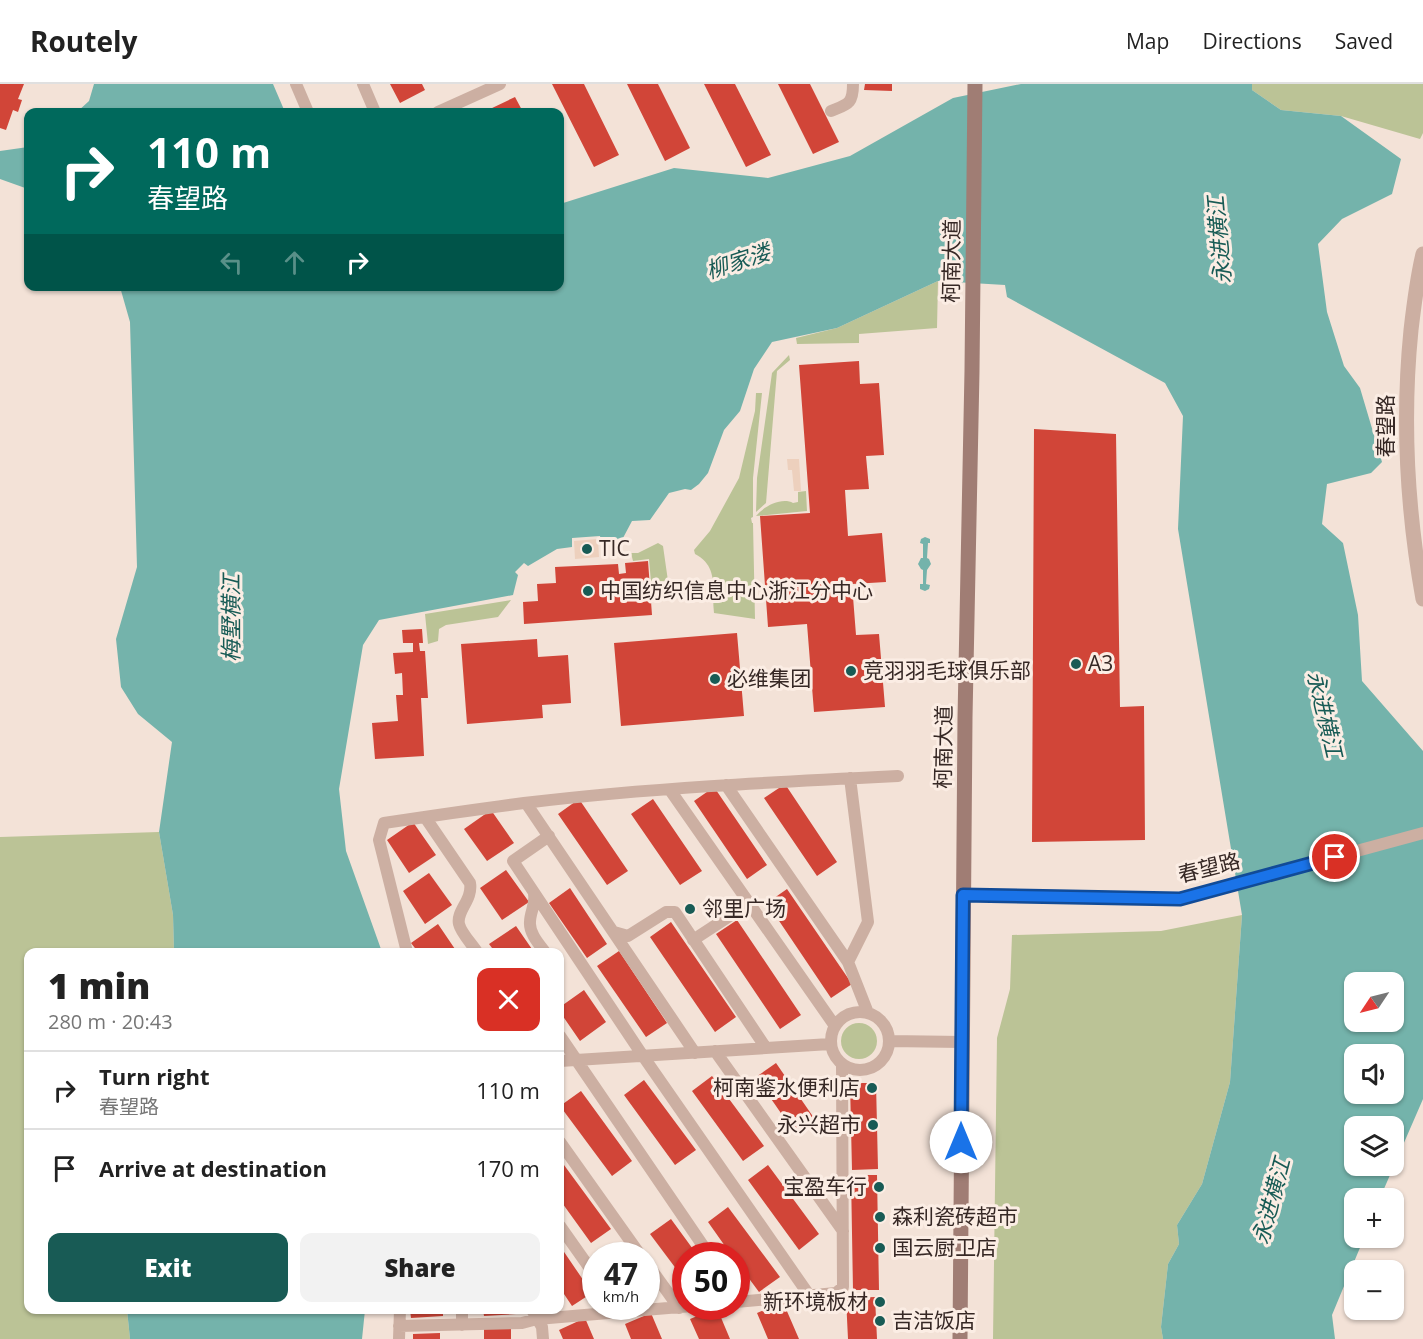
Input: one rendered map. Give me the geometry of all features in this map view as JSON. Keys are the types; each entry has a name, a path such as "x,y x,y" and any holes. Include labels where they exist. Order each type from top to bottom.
{"main road":[{"name":"柯南大道","path":"960,1339 965,718 975,84"}],"street":[{"path":"296,84 306,108"},
{"path":"363,84 373,108"},
{"path":"447,108 500,84"},
{"path":"831,111 848,104 852,99 853,84"},
{"name":"春望路","path":"1423,254 1417,278 1406,375 1407,474 1423,599"},
{"path":"406,948 379,840 384,823 526,803 726,785 898,776"},
{"path":"848,962 868,922 850,778"},
{"path":"726,785 848,962 868,1013 884,1024 888,1032 888,1051 884,1059 869,1070 850,1070 842,1065 832,1052 830,1044 835,1026 841,1018 849,1014 868,1013"},
{"path":"670,790 835,1026"},
{"path":"526,803 695,1053"},
{"path":"425,817 470,883 472,892 459,918 459,925 474,948"},
{"name":"春望路","path":"963,895 1180,899 1423,833"},
{"path":"549,836 513,861 643,1056 809,1295"},
{"path":"534,894 530,930 542,948"},
{"path":"693,940 748,904"},
{"path":"614,932 628,936 666,912 675,912 766,1048"},
{"path":"889,1041 962,1042"},
{"path":"564,1042 700,1242"},
{"path":"564,1061 830,1044"},
{"path":"715,1051 843,1230"},
{"path":"750,1298 836,1293 843,1287 842,1065"},
{"path":"564,1148 632,1242"},
{"path":"564,1232 582,1257"},
{"path":"660,1278 672,1292"},
{"path":"564,1312 582,1311"},
{"path":"400,1314 399,1333 462,1325 522,1323 534,1314 542,1327 543,1339"},
{"path":"462,1314 462,1325"}],"green space":[{"path":"1252,84 1423,84 1423,133 1420,139 1341,116 1281,110 1252,90"},
{"path":"938,281 937,328 859,334 859,343 797,344 796,338 837,328"},
{"path":"789,355 790,360 777,371 766,503 756,512 757,478 772,373"},
{"path":"756,393 762,393 753,478 753,517 751,518 753,523 755,619 714,613 711,572 708,565 695,554 694,550 710,531 739,478 755,411"},
{"path":"806,491 807,511 756,516 773,504 784,501 798,502 798,492"},
{"path":"658,543 663,546 668,581 651,582 649,559 633,561 631,553 638,553"},
{"path":"511,600 498,617 446,625 439,629 438,641 428,644 425,614"},
{"path":"159,832 173,915 174,948 24,948 24,1314 127,1314 130,1339 0,1339 0,837"},
{"path":"1242,915 1230,1082 1202,1184 1177,1225 1179,1244 1168,1264 1161,1327 1163,1339 993,1339 997,1038 1010,989 1012,935 1161,931"},
{"path":"859,1023 872,1028 877,1041 872,1054 859,1059 846,1054 841,1041 846,1028"}],"shaded area":[{"path":"787,459 799,459 801,491 794,491 792,470 788,470"},
{"path":"598,539 599,557 575,559 574,541"}],"water":[{"path":"94,84 273,84 283,108 81,108 89,101"},
{"path":"1021,84 1252,84 1252,90 1281,110 1341,116 1401,159 1392,194 1342,219 1318,244 1327,312 1344,366 1360,388 1382,462 1371,473 1327,484 1322,524 1343,543 1358,615 1362,681 1423,751 1423,1099 1404,1143 1404,1116 1344,1116 1344,1176 1390,1176 1384,1188 1344,1188 1344,1248 1360,1248 1355,1260 1344,1260 1344,1286 1332,1315 1335,1339 1163,1339 1161,1327 1168,1264 1179,1244 1177,1225 1202,1184 1230,1082 1242,915 1178,529 1183,416 1165,383 1007,297 1005,285 938,281 837,328 772,342 754,369 740,411 724,430 708,473 691,490 685,489 669,493 650,520 632,521 623,538 601,541 600,536 572,538 572,547 557,549 528,566 524,563 515,572 518,575 513,595 379,620 363,645 339,789 346,851 381,948 174,948 173,915 159,832 172,742 138,714 121,687 116,639 137,567 130,322 121,291 564,291 564,203 674,168 768,178 850,156 953,98"},
{"path":"24,148 24,188 0,179 0,151"},
{"path":"925,537 930,539 927,558 931,564 927,570 926,584 930,585 925,591 920,589 920,584 923,584 923,570 918,564 923,558 921,539"},
{"path":"127,1314 365,1314 362,1339 130,1339"}],"building":[{"path":"0,84 24,84 18,99 22,100 18,112 13,110 6,130 0,128"},
{"path":"390,84 422,84 425,90 400,103"},
{"path":"552,84 584,84 619,155 594,167"},
{"path":"627,84 658,84 690,148 665,161"},
{"path":"704,84 735,84 771,155 746,167"},
{"path":"778,84 810,84 839,142 813,154"},
{"path":"865,84 892,84 892,91 864,90"},
{"path":"515,97 521,108 492,108"},
{"path":"859,361 860,384 879,383 884,455 866,456 869,489 845,490 848,536 882,533 886,582 852,584 856,635 879,634 885,707 814,712 807,624 768,627 760,516 810,513 799,365"},
{"name":"A3","path":"1034,429 1116,434 1120,707 1144,706 1145,840 1032,842"},
{"path":"648,561 652,615 524,624 523,602 538,601 537,584 556,583 555,567 618,564 619,574 626,573 625,563"},
{"path":"422,629 423,643 419,643 420,651 425,651 428,698 421,698 424,756 375,759 372,723 398,721 396,695 403,695 402,673 395,674 393,653 413,652 413,643 403,643 402,630"},
{"path":"737,633 744,716 621,726 614,643"},
{"path":"537,639 538,657 568,655 571,703 542,705 543,718 467,724 461,644"},
{"path":"785,784 837,862 817,876 764,798"},
{"path":"714,787 767,865 747,879 694,801"},
{"path":"579,799 628,871 607,885 558,814"},
{"path":"653,799 702,871 680,885 631,814"},
{"path":"491,810 514,843 487,861 464,829"},
{"path":"413,822 436,855 409,873 387,840"},
{"path":"506,870 529,902 502,920 480,888"},
{"path":"429,873 452,905 425,924 403,891"},
{"path":"570,888 607,944 587,958 549,903"},
{"path":"787,889 852,984 831,998 767,903"},
{"path":"737,920 801,1015 780,1029 716,934"},
{"path":"671,922 736,1017 715,1032 650,937"},
{"path":"438,924 454,948 415,948 411,943"},
{"path":"516,926 531,948 492,948 489,944"},
{"path":"619,951 667,1023 646,1037 597,966"},
{"path":"584,990 606,1022 580,1041 564,1018 564,1004"},
{"path":"776,1063 814,1118 794,1132 756,1077"},
{"path":"712,1076 764,1146 743,1161 692,1091"},
{"path":"644,1080 696,1150 675,1165 624,1095"},
{"path":"850,1083 876,1083 878,1169 852,1170"},
{"path":"581,1091 632,1161 612,1176 564,1111 564,1103"},
{"path":"564,1165 611,1229 590,1242 564,1206"},
{"path":"768,1165 819,1234 799,1250 748,1180"},
{"path":"851,1175 877,1175 879,1290 853,1290"},
{"path":"728,1207 780,1277 759,1292 750,1280 750,1242 722,1242 708,1222"},
{"path":"671,1219 688,1242 672,1242 672,1263 660,1247 660,1242 656,1242 650,1234"},
{"path":"564,1252 582,1278 582,1300 572,1306 564,1294"},
{"path":"875,1297 877,1339 848,1339 846,1298"},
{"path":"783,1302 799,1339 768,1339 757,1313"},
{"path":"410,1314 443,1314 443,1316 411,1318"},
{"path":"484,1314 516,1314 484,1316"},
{"path":"582,1319 586,1320 594,1339 563,1339 559,1330"},
{"path":"634,1320 654,1320 662,1339 631,1339 625,1324"},
{"path":"690,1320 722,1320 730,1339 699,1339"},
{"path":"484,1329 511,1329 511,1339 484,1339"},
{"path":"440,1333 440,1339 413,1339 413,1334"}],"place":[{"name":"TIC","path":"587,549"},
{"name":"中国纺织信息中心浙江分中心","path":"588,591"},
{"name":"A3","path":"1076,664"},
{"name":"竞羽羽毛球俱乐部","path":"851,671"},
{"name":"必维集团","path":"715,679"},
{"name":"邻里广场","path":"690,909"},
{"name":"柯南鉴水便利店","path":"872,1088"},
{"name":"永兴超市","path":"873,1125"},
{"name":"宝盈车行","path":"879,1187"},
{"name":"森利瓷砖超市","path":"880,1217"},
{"name":"国云厨卫店","path":"880,1248"},
{"name":"新环境板材","path":"880,1302"},
{"name":"吉洁饭店","path":"880,1321"}],"route":[{"path":"961,1142 963,895 1180,899 1335,857"}],"water label":[{"name":"永进横江","path":"1219,240"},
{"name":"柳家溇","path":"738,261"},
{"name":"梅墅横江","path":"231,618"},
{"name":"永进横江","path":"1325,714"},
{"name":"永进横江","path":"1271,1201"}]}
